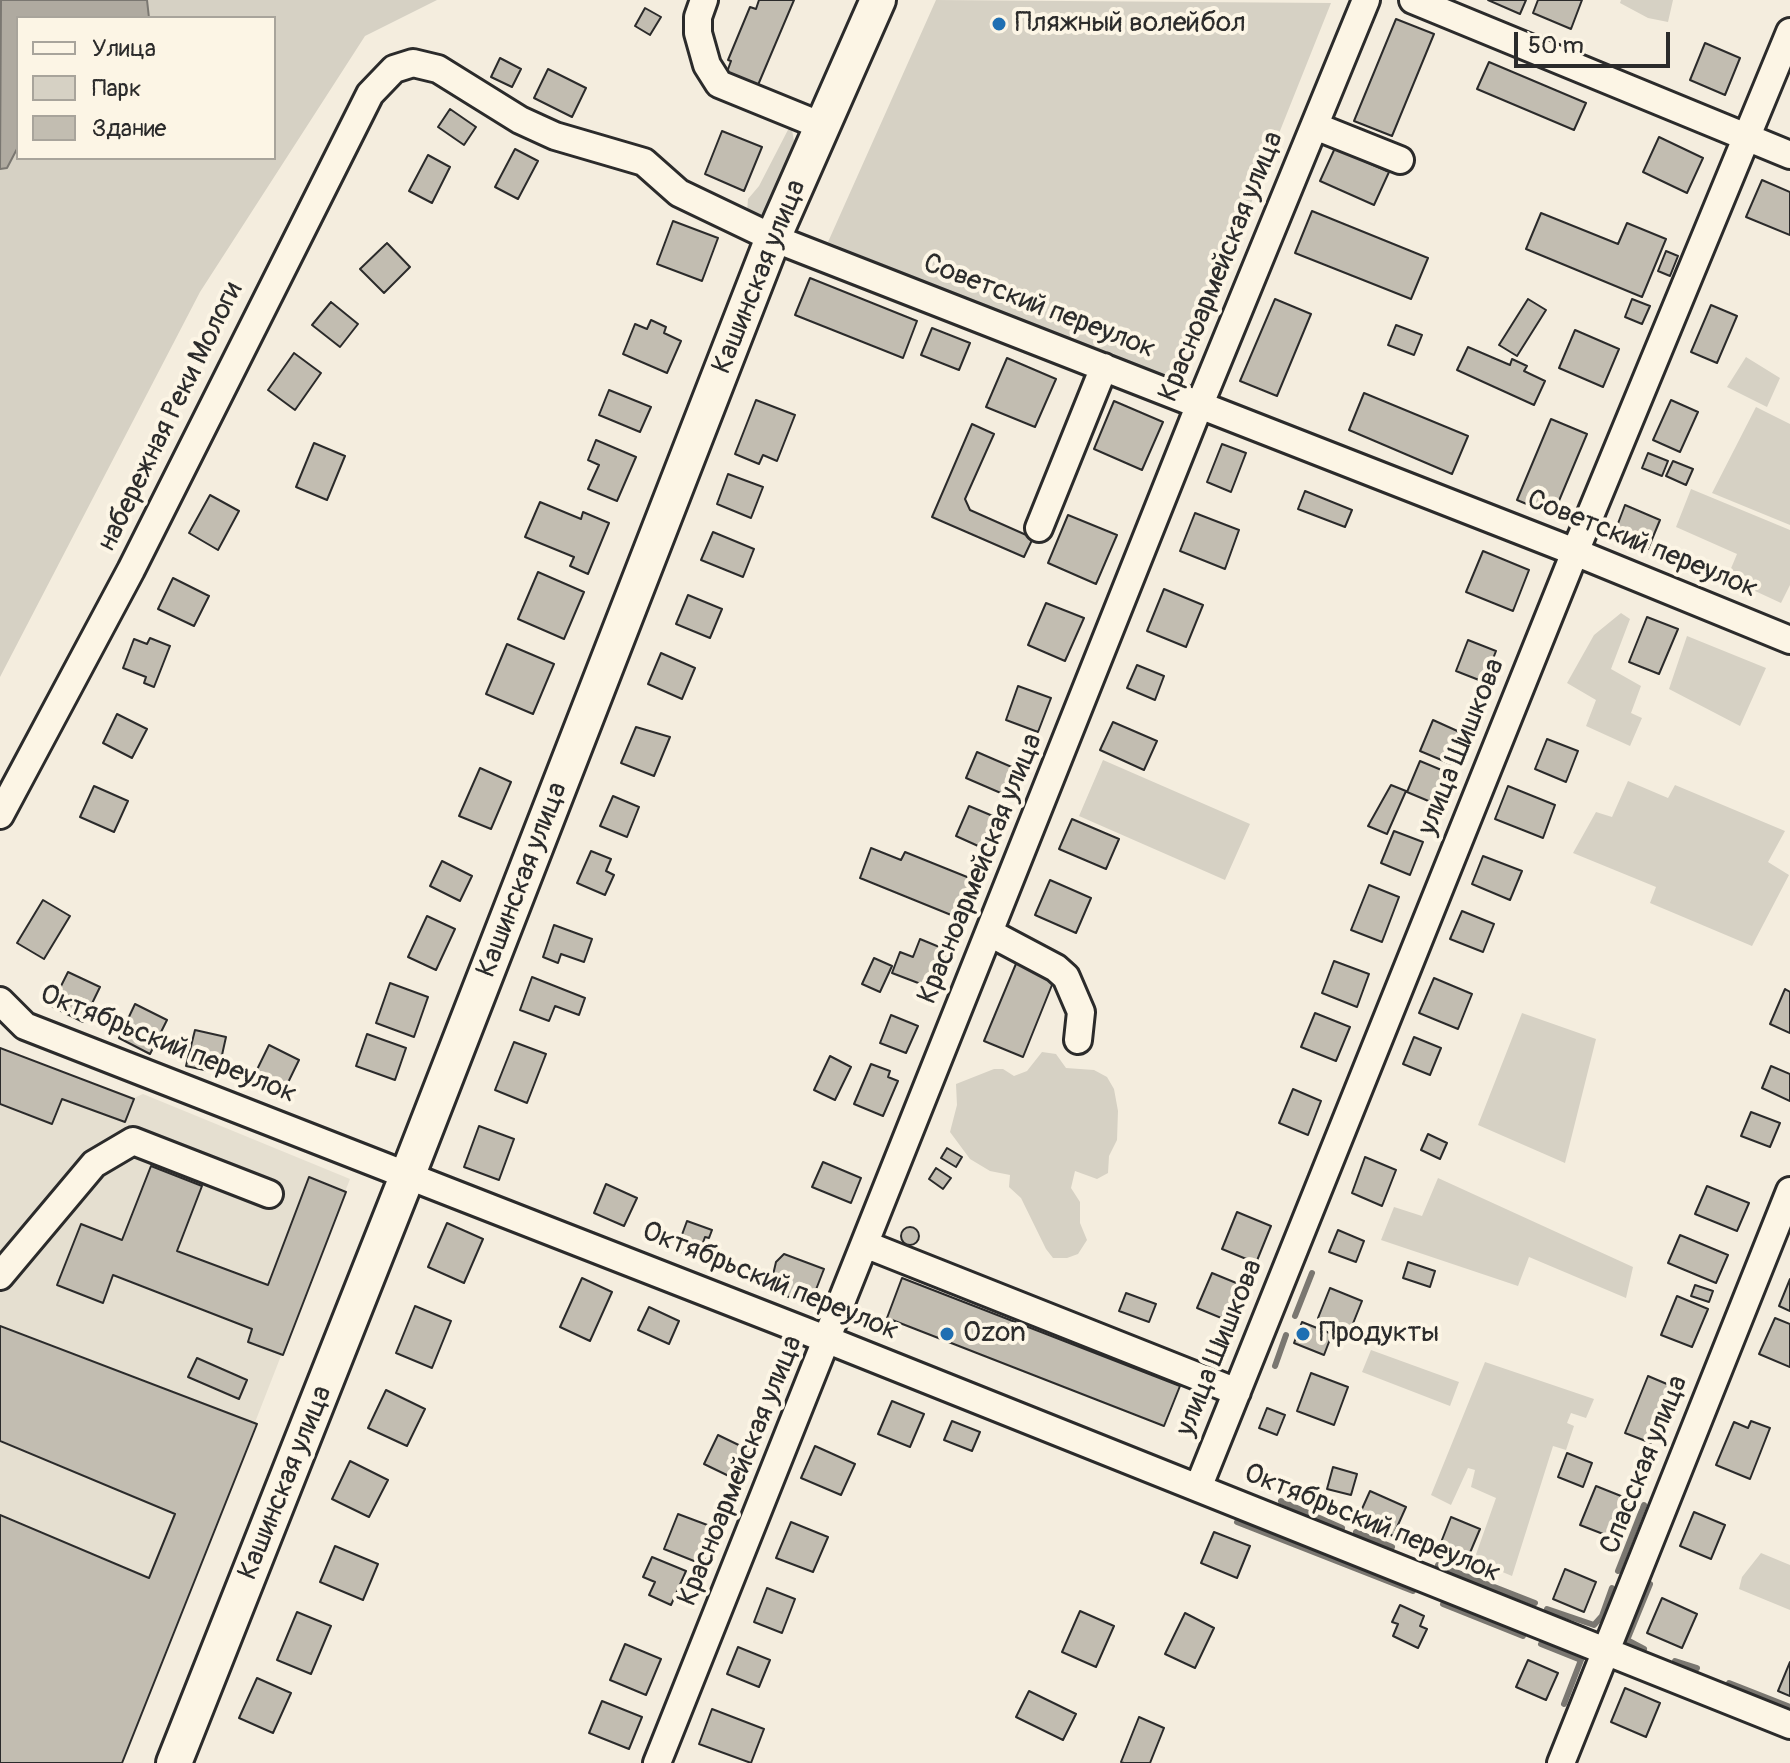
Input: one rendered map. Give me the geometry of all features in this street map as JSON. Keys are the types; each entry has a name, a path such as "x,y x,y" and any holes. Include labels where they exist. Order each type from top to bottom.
{"main road":[{"name":"Кашинская улица","path":"174,1763 408,1174 773,238 878,0"}],"street":[{"path":"704,0 698,33 707,65 719,84 822,126"},
{"name":"Красноармейская улица","path":"657,1763 867,1245 1200,404 1366,0"},
{"path":"1413,0 1790,155"},
{"name":"улица Шишкова","path":"1198,1488 1575,552 1790,32"},
{"name":"Советский переулок","path":"413,63 438,69 520,120 555,136 623,153 644,162 679,193 773,238 1575,552 1790,640"},
{"name":"набережная Реки Мологи","path":"0,815 131,570 370,94 394,69 413,63"},
{"path":"1315,126 1400,160"},
{"path":"1039,528 1104,367"},
{"path":"990,933 1056,968 1066,977 1081,1012 1078,1040"},
{"name":"Октябрьский переулок","path":"0,1001 25,1026 828,1340 1790,1725"},
{"path":"0,1276 94,1164 133,1141 269,1194"},
{"name":"Спасская улица","path":"1561,1763 1790,1191"},
{"path":"867,1245 1237,1392"}],"shaded area":[{"path":"1,0 147,0 149,16 16,16 16,151 7,168 0,169"},
{"path":"0,1048 134,1098 143,1094 350,1179 122,1763 0,1763"}],"green space":[{"path":"147,0 437,0 365,36 200,292 0,677 0,169 7,168 16,151 16,160 276,160 276,16 149,16"},
{"path":"936,0 1331,3 1179,384 828,242"},
{"path":"1621,0 1673,0 1668,22 1648,18 1620,3"},
{"path":"791,124 794,141 767,210 758,217 747,212 748,199 759,186"},
{"path":"1746,357 1780,378 1767,407 1727,387"},
{"path":"1756,407 1790,424 1790,525 1712,493"},
{"path":"1691,489 1790,530 1790,585 1781,603 1727,578 1737,554 1676,527"},
{"path":"1621,613 1630,619 1611,669 1641,686 1631,713 1642,718 1630,746 1586,726 1596,700 1567,683 1594,635"},
{"path":"1687,636 1766,668 1740,726 1669,689"},
{"path":"1103,760 1250,824 1225,880 1079,816"},
{"path":"1628,781 1668,798 1675,785 1785,831 1768,862 1789,875 1752,946 1650,903 1656,887 1573,853 1596,812 1612,817"},
{"path":"1522,1013 1596,1039 1565,1163 1478,1125"},
{"path":"1042,1052 1056,1054 1066,1068 1094,1070 1107,1077 1114,1089 1118,1111 1117,1140 1109,1156 1108,1173 1097,1179 1075,1171 1071,1188 1080,1202 1080,1223 1087,1240 1078,1254 1067,1258 1053,1258 1046,1249 1021,1198 1009,1187 1010,1175 990,1171 970,1159 950,1132 957,1105 956,1084 994,1069 1003,1069 1014,1076 1027,1071"},
{"path":"1438,1178 1633,1267 1626,1298 1529,1257 1518,1286 1381,1240 1394,1207 1422,1216"},
{"path":"1371,1350 1459,1382 1450,1406 1362,1372"},
{"path":"1485,1362 1594,1399 1586,1418 1571,1413 1567,1423 1574,1426 1566,1450 1553,1446 1512,1576 1474,1560 1496,1498 1471,1487 1475,1470 1468,1468 1451,1505 1431,1495"},
{"path":"1761,1553 1790,1565 1790,1610 1739,1589 1742,1577"}],"building":[{"path":"759,0 794,0 758,85 727,72 731,61 728,60 750,7 756,9"},
{"path":"1488,0 1526,0 1520,14"},
{"path":"1538,0 1582,0 1571,29 1533,13"},
{"path":"645,8 661,17 650,35 635,26"},
{"path":"1396,19 1434,34 1392,136 1354,121"},
{"path":"1705,43 1740,58 1725,95 1690,80"},
{"path":"500,58 521,69 512,87 491,77"},
{"path":"1489,62 1586,103 1574,130 1477,89"},
{"path":"548,69 586,88 572,117 534,98"},
{"path":"450,109 476,127 464,145 438,127"},
{"path":"722,131 762,147 744,191 705,174"},
{"path":"1659,137 1703,158 1687,193 1643,172"},
{"path":"1335,148 1389,172 1374,205 1320,181"},
{"path":"515,149 538,161 518,199 495,187"},
{"path":"428,155 450,167 432,203 409,191"},
{"path":"1762,180 1790,192 1790,235 1746,217"},
{"path":"1312,211 1428,258 1411,299 1295,253"},
{"path":"1541,213 1618,244 1627,223 1666,239 1642,297 1526,249"},
{"path":"673,221 718,238 702,281 657,264"},
{"path":"387,243 410,267 384,293 360,269"},
{"path":"1666,251 1678,256 1670,276 1658,271"},
{"path":"810,278 917,321 903,358 795,315"},
{"path":"1275,299 1311,314 1277,396 1240,381"},
{"path":"1528,299 1546,310 1517,356 1499,345"},
{"path":"1632,299 1650,306 1642,324 1625,317"},
{"path":"331,302 358,324 340,347 312,325"},
{"path":"1711,305 1737,316 1717,363 1691,352"},
{"path":"651,320 666,327 664,333 681,341 667,373 623,354 635,324 647,329"},
{"path":"1396,325 1422,335 1414,355 1388,345"},
{"path":"932,328 970,343 959,370 921,355"},
{"path":"1575,330 1619,349 1603,387 1559,368"},
{"path":"1468,347 1510,365 1512,359 1527,366 1524,371 1545,381 1534,405 1457,370"},
{"path":"294,353 321,373 295,410 268,390"},
{"path":"1007,358 1056,379 1035,427 986,407"},
{"path":"609,390 651,407 640,432 599,415"},
{"path":"1364,393 1468,436 1452,474 1349,430"},
{"path":"756,400 795,415 777,461 763,455 759,464 735,454"},
{"path":"1671,400 1698,412 1680,452 1653,440"},
{"path":"1114,401 1163,422 1142,470 1094,449"},
{"path":"1551,419 1587,434 1553,515 1517,500"},
{"path":"972,424 994,434 965,499 970,510 1033,538 1024,557 932,517"},
{"path":"596,440 636,457 617,501 588,489 599,465 588,460"},
{"path":"314,443 345,456 327,500 296,487"},
{"path":"1222,444 1246,453 1231,492 1207,482"},
{"path":"1648,453 1668,461 1662,476 1642,468"},
{"path":"1673,461 1693,469 1686,485 1666,476"},
{"path":"728,474 763,487 751,518 717,504"},
{"path":"1305,491 1352,510 1345,527 1298,509"},
{"path":"210,495 239,511 218,550 189,533"},
{"path":"540,502 581,519 583,512 609,523 588,574 570,566 574,557 525,537"},
{"path":"1625,505 1660,520 1648,549 1614,534"},
{"path":"1195,513 1239,530 1225,569 1180,551"},
{"path":"1068,515 1117,535 1096,584 1048,563"},
{"path":"713,532 754,549 743,577 701,560"},
{"path":"1483,551 1529,570 1513,611 1466,592"},
{"path":"538,572 584,592 564,639 518,619"},
{"path":"173,578 209,596 194,626 158,609"},
{"path":"1164,589 1203,605 1186,647 1147,631"},
{"path":"688,595 722,609 710,638 676,624"},
{"path":"1046,603 1084,618 1065,661 1028,645"},
{"path":"1647,617 1678,629 1659,674 1629,662"},
{"path":"150,638 170,646 154,687 144,683 146,677 123,668 134,639 147,644"},
{"path":"1468,640 1496,651 1484,682 1456,671"},
{"path":"507,644 554,664 533,714 486,694"},
{"path":"661,653 695,668 682,699 648,684"},
{"path":"1137,665 1164,676 1155,700 1127,688"},
{"path":"1018,686 1051,698 1038,732 1006,720"},
{"path":"117,714 147,729 132,758 103,743"},
{"path":"1433,720 1464,734 1451,764 1420,751"},
{"path":"1113,722 1157,741 1144,770 1100,750"},
{"path":"636,727 670,737 654,776 621,763"},
{"path":"1547,739 1578,751 1566,782 1535,769"},
{"path":"977,752 1021,771 1010,797 966,778"},
{"path":"1420,761 1451,774 1438,805 1407,792"},
{"path":"480,768 511,782 491,829 459,816"},
{"path":"1391,785 1406,791 1387,834 1368,826"},
{"path":"94,786 128,801 114,832 80,817"},
{"path":"1508,786 1555,805 1543,838 1495,819"},
{"path":"613,796 639,807 627,837 600,826"},
{"path":"969,806 1000,819 987,850 956,836"},
{"path":"1072,819 1119,839 1106,869 1059,849"},
{"path":"1394,831 1423,842 1410,875 1381,863"},
{"path":"871,848 901,860 905,852 977,881 961,919 860,878"},
{"path":"591,851 611,859 606,871 614,875 605,895 577,883"},
{"path":"1483,856 1522,871 1510,900 1472,884"},
{"path":"442,861 472,876 460,901 430,886"},
{"path":"1050,880 1091,898 1076,933 1035,915"},
{"path":"1369,885 1399,897 1382,942 1351,930"},
{"path":"43,900 70,916 44,959 17,943"},
{"path":"1462,911 1494,924 1483,952 1450,939"},
{"path":"427,916 455,929 436,970 408,957"},
{"path":"554,925 592,939 584,962 561,954 558,963 543,957"},
{"path":"920,939 949,951 934,989 892,973 900,952 913,957"},
{"path":"874,958 892,966 880,992 862,984"},
{"path":"1018,959 1056,975 1023,1057 984,1041"},
{"path":"1334,961 1369,974 1357,1007 1322,993"},
{"path":"68,972 100,987 83,1022 51,1006"},
{"path":"532,977 585,998 579,1015 555,1006 549,1021 520,1010"},
{"path":"1434,978 1472,994 1458,1029 1419,1013"},
{"path":"390,983 428,997 414,1037 376,1023"},
{"path":"1785,989 1790,992 1790,1033 1770,1024"},
{"path":"135,1004 167,1020 150,1054 119,1038"},
{"path":"1315,1013 1350,1027 1336,1061 1301,1047"},
{"path":"891,1015 918,1026 906,1053 880,1043"},
{"path":"195,1030 226,1037 218,1073 186,1066"},
{"path":"367,1034 406,1048 395,1080 356,1066"},
{"path":"1414,1037 1441,1048 1430,1075 1403,1064"},
{"path":"514,1042 546,1054 527,1103 495,1090"},
{"path":"269,1045 299,1060 280,1099 250,1084"},
{"path":"0,1048 134,1099 125,1122 62,1099 52,1124 0,1104"},
{"path":"830,1056 851,1067 835,1100 814,1090"},
{"path":"871,1064 890,1071 888,1077 898,1081 883,1116 854,1104"},
{"path":"1771,1066 1790,1074 1790,1101 1762,1088"},
{"path":"1293,1089 1321,1101 1308,1135 1279,1123"},
{"path":"1751,1112 1780,1123 1770,1147 1741,1136"},
{"path":"479,1126 514,1139 499,1180 464,1167"},
{"path":"1428,1134 1447,1143 1440,1159 1421,1150"},
{"path":"947,1148 962,1157 956,1167 941,1158"},
{"path":"1365,1157 1396,1170 1382,1206 1352,1193"},
{"path":"823,1162 861,1178 851,1203 812,1187"},
{"path":"151,1166 202,1186 177,1251 268,1285 309,1177 346,1192 283,1355 248,1342 252,1329 113,1275 103,1303 57,1285 81,1224 122,1240"},
{"path":"936,1168 951,1178 943,1189 929,1179"},
{"path":"606,1184 637,1198 624,1226 594,1213"},
{"path":"1707,1186 1749,1203 1737,1231 1695,1214"},
{"path":"1237,1212 1271,1226 1256,1263 1222,1249"},
{"path":"687,1221 712,1230 709,1238 705,1237 697,1259 676,1251"},
{"path":"447,1223 483,1239 464,1283 428,1267"},
{"path":"910,1227 919,1236 910,1245 901,1236"},
{"path":"1338,1230 1364,1241 1356,1262 1329,1252"},
{"path":"1680,1235 1728,1255 1716,1283 1668,1263"},
{"path":"784,1254 824,1269 810,1305 773,1291 778,1279 773,1275 776,1262"},
{"path":"1408,1262 1435,1271 1430,1287 1403,1278"},
{"path":"1212,1273 1246,1287 1231,1322 1197,1308"},
{"path":"582,1278 612,1292 590,1341 560,1327"},
{"path":"902,1278 1180,1386 1164,1426 887,1318"},
{"path":"1790,1279 1790,1311 1779,1306"},
{"path":"1695,1285 1713,1291 1709,1302 1691,1296"},
{"path":"1330,1288 1362,1301 1350,1331 1318,1318"},
{"path":"1126,1293 1156,1304 1149,1322 1119,1311"},
{"path":"1677,1296 1708,1309 1692,1347 1661,1335"},
{"path":"415,1306 451,1321 432,1368 396,1353"},
{"path":"649,1307 679,1321 669,1344 638,1330"},
{"path":"1775,1318 1790,1324 1790,1367 1759,1354"},
{"path":"1302,1322 1332,1334 1324,1355 1294,1343"},
{"path":"0,1326 257,1424 122,1763 0,1763 0,1515 149,1578 175,1514 0,1441"},
{"path":"197,1358 247,1380 239,1399 188,1377"},
{"path":"1311,1373 1348,1387 1334,1425 1297,1411"},
{"path":"1648,1376 1674,1387 1651,1443 1625,1433"},
{"path":"386,1390 425,1409 407,1446 368,1428"},
{"path":"892,1401 924,1414 910,1447 878,1434"},
{"path":"1267,1408 1285,1415 1277,1435 1259,1428"},
{"path":"952,1421 980,1432 972,1451 944,1440"},
{"path":"1751,1421 1770,1428 1750,1479 1716,1465 1734,1422 1748,1428"},
{"path":"718,1435 749,1450 735,1479 704,1464"},
{"path":"815,1446 855,1464 841,1495 801,1478"},
{"path":"1567,1453 1592,1463 1583,1487 1558,1477"},
{"path":"350,1461 388,1480 369,1517 332,1499"},
{"path":"1333,1467 1357,1474 1351,1495 1327,1489"},
{"path":"1596,1486 1631,1500 1616,1539 1580,1525"},
{"path":"1370,1491 1406,1507 1393,1536 1357,1520"},
{"path":"1694,1512 1725,1525 1711,1559 1680,1546"},
{"path":"678,1514 718,1529 704,1565 664,1549"},
{"path":"1451,1517 1480,1529 1464,1567 1436,1555"},
{"path":"791,1522 828,1537 813,1572 776,1558"},
{"path":"1214,1532 1250,1546 1237,1578 1201,1563"},
{"path":"335,1546 378,1564 363,1600 320,1582"},
{"path":"652,1557 686,1571 671,1605 649,1595 655,1582 643,1577"},
{"path":"1565,1569 1596,1582 1584,1612 1553,1599"},
{"path":"767,1588 795,1599 782,1633 754,1622"},
{"path":"1662,1598 1697,1614 1682,1648 1647,1633"},
{"path":"1400,1605 1424,1616 1420,1626 1427,1629 1418,1648 1393,1636 1398,1624 1392,1622"},
{"path":"1080,1611 1114,1626 1096,1667 1062,1652"},
{"path":"297,1612 331,1626 311,1674 277,1660"},
{"path":"1185,1613 1214,1628 1195,1668 1165,1654"},
{"path":"625,1644 661,1659 646,1695 610,1680"},
{"path":"738,1647 770,1660 759,1687 727,1674"},
{"path":"1528,1660 1558,1673 1546,1700 1516,1687"},
{"path":"1790,1662 1790,1696 1778,1691"},
{"path":"257,1678 291,1693 273,1733 239,1718"},
{"path":"1625,1688 1660,1703 1646,1737 1611,1722"},
{"path":"1029,1691 1076,1714 1063,1740 1016,1717"},
{"path":"602,1701 642,1717 629,1749 589,1733"},
{"path":"712,1709 764,1729 751,1763 699,1744"},
{"path":"1139,1717 1164,1728 1150,1763 1121,1762"}],"waterway":[{"path":"1295,1316 1312,1273"},
{"path":"1275,1366 1286,1335"},
{"path":"1281,1501 1342,1528"},
{"path":"1618,1571 1644,1505"},
{"path":"1237,1522 1413,1591"},
{"path":"1356,1532 1392,1547"},
{"path":"1438,1565 1535,1603"},
{"path":"1644,1649 1627,1640 1650,1584"},
{"path":"1547,1609 1594,1625 1602,1616 1612,1588"},
{"path":"1443,1604 1523,1636"},
{"path":"1541,1644 1581,1660 1564,1704"},
{"path":"1675,1661 1697,1668"},
{"path":"1729,1683 1790,1707"}],"place":[{"name":"Пляжный волейбол","path":"999,24"},
{"name":"Ozon","path":"947,1334"},
{"name":"Продукты","path":"1303,1334"}]}
